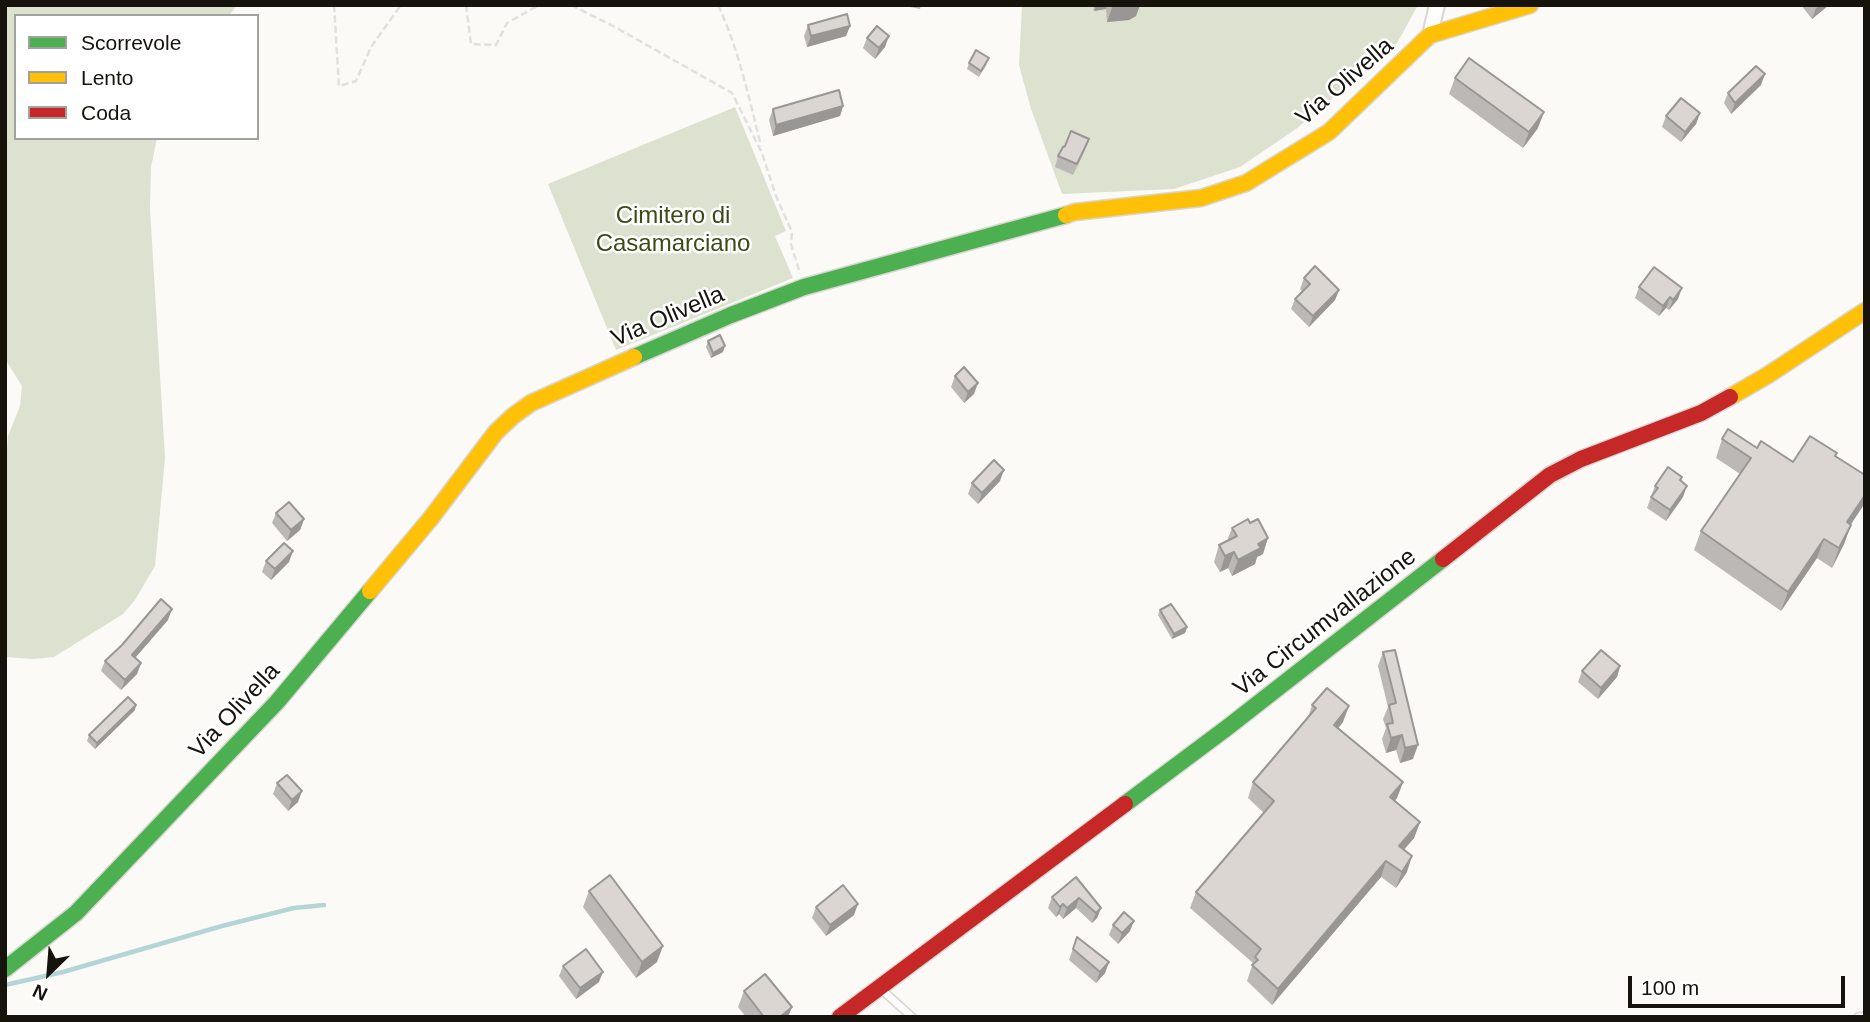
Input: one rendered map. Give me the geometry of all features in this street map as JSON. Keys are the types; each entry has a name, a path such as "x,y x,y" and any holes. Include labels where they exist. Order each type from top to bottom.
{"street":[{"path":"1430,35 1437,5"},
{"name":"Via Olivella","path":"5,969 76,914 276,702 431,518 496,432 531,403 731,315 804,287 1074,212 1201,198 1246,183 1329,132 1430,35 1530,5"},
{"name":"Via Circumvallazione","path":"840,1017 1228,727 1550,475 1581,459 1701,413 1768,375 1865,311"}],"lane":[{"path":"879,987 912,1017"},
{"path":"1858,1017 1865,1016"}],"path":[{"path":"334,5 339,86 356,80 372,47 401,5"},
{"path":"466,5 471,44 496,44 507,23 539,5"},
{"path":"571,5 732,93 762,153"},
{"path":"718,5 730,32 776,196 792,232 791,244 804,287"}],"green space":[{"path":"5,5 237,5 230,14 14,14 14,140 157,140 151,167 150,209 165,458 155,566 135,600 123,614 54,657 5,657 5,472 8,436 20,406 22,386 5,359"},
{"path":"1022,5 1418,5 1396,45 1296,129 1240,167 1174,189 1062,194 1031,109 1019,65"},
{"name":"Cimitero di Casamarciano","path":"735,107 786,231 775,236 793,278 616,350 548,184"}],"building":[{"path":"847,14 850,26 811,36 808,25"},
{"path":"877,26 889,36 879,48 867,38"},
{"path":"976,50 989,58 981,71 969,63"},
{"path":"1469,58 1544,112 1529,132 1455,78"},
{"path":"1756,66 1765,74 1735,103 1728,93"},
{"path":"839,90 843,106 776,125 773,109"},
{"path":"1681,98 1700,113 1685,132 1666,116"},
{"path":"1071,131 1089,139 1077,164 1058,156"},
{"path":"1315,266 1339,290 1313,316 1295,299 1310,284 1304,278"},
{"path":"1654,267 1682,288 1673,300 1670,297 1663,306 1639,287"},
{"path":"720,335 725,346 713,353 708,341"},
{"path":"964,367 978,383 968,392 955,376"},
{"path":"1728,429 1757,448 1761,441 1793,462 1810,436 1865,475 1865,495 1847,522 1851,525 1839,548 1824,539 1788,592 1701,531 1751,458 1722,439"},
{"path":"994,460 1004,470 982,493 972,483"},
{"path":"1668,467 1682,477 1680,480 1687,486 1670,510 1651,497"},
{"path":"289,502 304,519 291,530 276,513"},
{"path":"1248,519 1250,523 1258,519 1268,538 1258,544 1261,548 1238,560 1234,552 1225,556 1219,545 1237,536 1232,528"},
{"path":"284,543 293,551 275,569 266,561"},
{"path":"161,599 172,609 132,655 141,663 125,680 105,661"},
{"path":"1171,604 1187,627 1174,634 1160,610"},
{"path":"1395,650 1418,745 1405,748 1402,735 1391,738 1387,724 1393,723 1389,705 1396,703 1383,652"},
{"path":"1601,650 1620,666 1601,688 1582,671"},
{"path":"1327,688 1349,706 1334,725 1403,782 1390,797 1420,822 1399,846 1412,856 1402,872 1386,861 1278,989 1252,965 1258,960 1255,957 1261,949 1196,892 1274,801 1253,782 1316,708 1312,705"},
{"path":"128,697 136,705 97,743 89,735"},
{"path":"287,775 302,791 292,800 277,783"},
{"path":"610,875 663,946 642,962 589,891"},
{"path":"1076,877 1101,908 1096,913 1079,898 1067,908 1063,904 1060,907 1052,897"},
{"path":"843,885 858,904 830,925 816,907"},
{"path":"1124,912 1134,921 1122,933 1113,925"},
{"path":"1077,937 1109,962 1100,972 1073,949"},
{"path":"586,949 603,972 580,988 563,966"},
{"path":"765,974 792,1007 780,1017 764,1017 744,991"}],"waterway":[{"path":"5,985 63,972 222,926 294,908 324,905"}],"traffic: fast":[{"path":"634,357 804,287 1066,215"},
{"path":"1125,804 1443,559"},
{"path":"5,969 76,913 277,702 370,591"}],"traffic: slow":[{"path":"1066,215 1201,198 1246,183 1329,132 1430,35 1530,5"},
{"path":"1730,397 1865,311"},
{"path":"370,591 431,518 496,432 513,416 531,403 634,357"}],"traffic: jam":[{"path":"1443,559 1550,475 1581,459 1701,413 1730,397"},
{"path":"840,1017 1125,804"}]}
